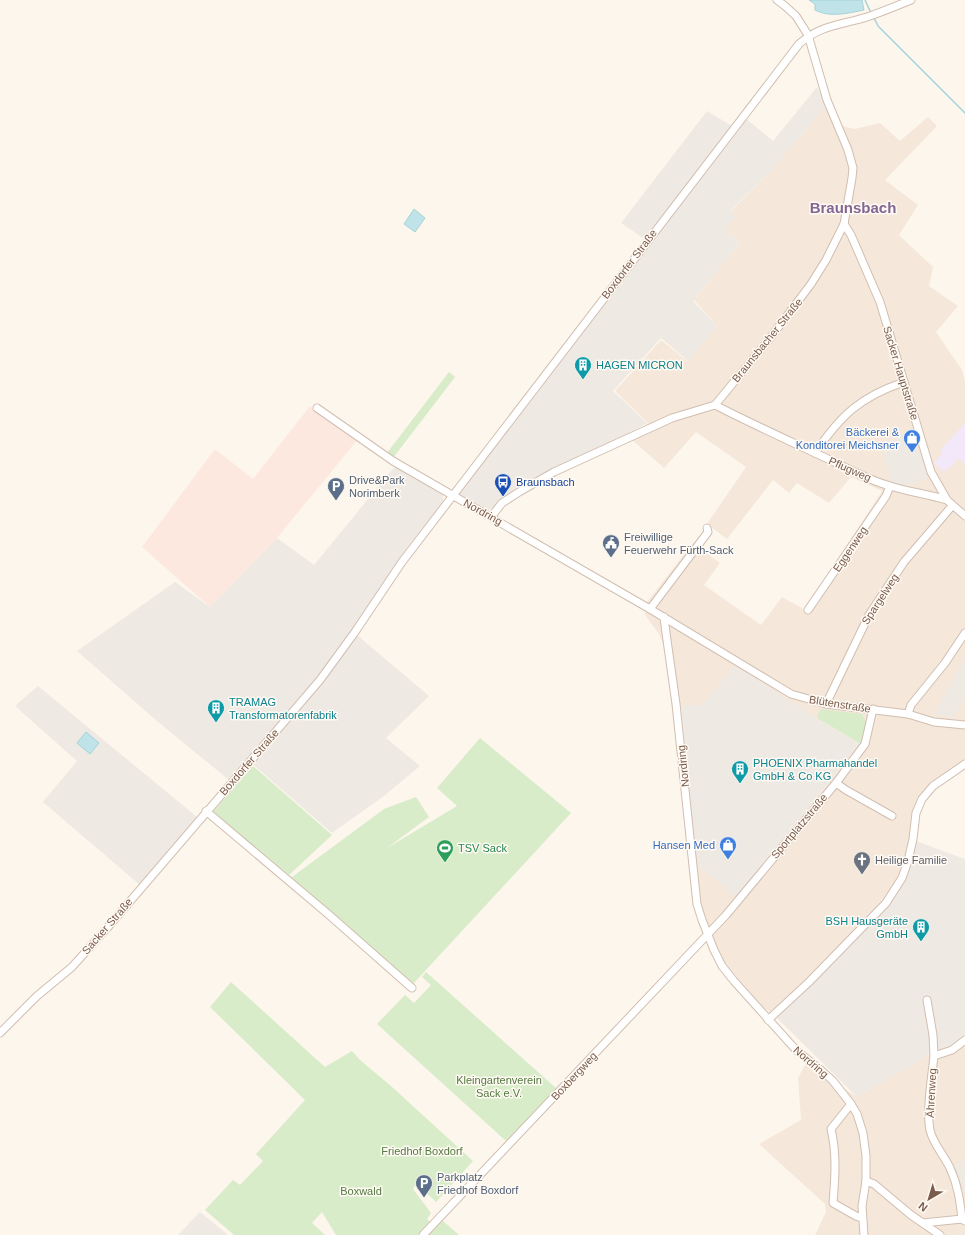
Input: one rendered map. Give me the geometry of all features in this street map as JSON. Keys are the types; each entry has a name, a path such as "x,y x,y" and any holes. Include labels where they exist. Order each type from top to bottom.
{"street":[{"name":"Braunsbacher Straße","path":"715,405 771,337 811,284 826,260 844,224 852,178 853,168 848,150 821,79 808,35 796,16 777,0"},
{"path":"808,35 832,26 867,17 911,0"},
{"name":"Boxdorfer Straße","path":"206,811 320,680 355,632 402,562 736,124 799,44 808,35"},
{"name":"Sacker Hauptstraße","path":"844,224 852,235 880,302 931,472 947,500 965,516"},
{"path":"815,453 846,413 876,393 904,382"},
{"path":"491,517 502,503 554,472 672,418 715,405"},
{"name":"Pflugweg","path":"715,405 849,470 890,486 947,500"},
{"path":"317,408 393,461 453,495"},
{"name":"Eggenweg","path":"808,610 886,496 890,486"},
{"name":"Nordring","path":"453,495 664,617 676,704 697,904 702,920 722,966 796,1050 833,1081 851,1104 859,1119 863,1133 866,1156 866,1182 862,1206 864,1235"},
{"name":"Spargelweg","path":"826,704 874,606 904,562 952,506"},
{"path":"650,608 708,532 707,528"},
{"name":"Blütenstraße","path":"664,617 791,694 826,704 908,714 934,722 965,725"},
{"path":"908,714 911,705 945,663 965,633"},
{"name":"Sportplatzstraße","path":"708,933 715,928 836,783 865,744 873,709"},
{"path":"768,1020 819,972 886,903 902,878 908,862 913,839 916,813 922,799 933,786 965,764"},
{"path":"836,783 892,816"},
{"path":"206,811 328,914 412,988"},
{"name":"Sacker Straße","path":"0,1033 37,996 72,967 108,927 206,811"},
{"name":"Boxbergweg","path":"423,1235 708,933"},
{"name":"Ährenweg","path":"927,1000 933,1035 934,1056 929,1115 930,1129 936,1144 955,1180 964,1220"},
{"name":"Ährenweg","path":"934,1056 952,1050 965,1040"},
{"path":"851,1104 831,1129 835,1145 836,1165 833,1203 862,1218"},
{"path":"866,1182 874,1184 940,1235"},
{"path":"923,1223 964,1220"}],"shaded area":[{"path":"817,87 828,104 768,174 730,211 736,216 725,231 740,243 693,301 717,326 688,361 661,338 613,391 647,423 487,511 457,493 649,242 621,223 707,111 737,129 745,118 773,141"},
{"path":"828,104 842,126 855,129 880,123 900,141 928,117 937,126 885,180 918,205 899,235 933,267 929,286 958,306 936,332 962,370 965,381 965,766 934,788 927,797 918,816 916,841 895,885 774,1015 762,1006 726,964 715,943 704,920 695,863 736,897 860,744 813,716 702,705 674,706 668,657 659,634 645,615 647,602 693,543 720,563 704,585 761,625 782,597 805,610 882,491 851,477 829,503 797,483 789,493 773,480 727,539 707,524 746,467 696,432 664,468 631,439 648,423 615,391 661,340 687,361 717,326 694,300 740,243 725,231 730,212 768,174"},
{"path":"310,406 358,439 277,538 210,607 142,547 215,449 253,479"},
{"path":"965,423 965,464 959,458 944,472 934,463 942,454 940,451"},
{"path":"913,429 928,478 904,486 892,482 880,443"},
{"path":"396,465 443,494 443,501 406,549 356,628 357,635 429,696 386,738 420,766 384,796 332,833 248,760 229,780 157,721 77,651 175,582 210,607 277,538 314,565"},
{"path":"965,658 965,696 953,718 934,714"},
{"path":"735,665 813,716 860,744 736,897 695,863 681,705 702,705"},
{"path":"38,686 197,817 140,885 43,802 77,761 15,706"},
{"path":"916,841 965,859 965,1035 953,1045 940,1048 857,1097 774,1015 895,885"},
{"path":"965,1035 965,1159 953,1168 959,1179 962,1193 965,1193 965,1235 815,1235 826,1212 825,1204 759,1144 801,1120 798,1078 806,1063 857,1097 940,1048 953,1045"},
{"path":"965,1159 965,1193 963,1193 959,1179 953,1168"},
{"path":"200,1212 228,1235 178,1235"}],"green space":[{"path":"449,372 455,377 393,458 387,453"},
{"path":"820,709 862,714 866,725 861,744 817,718"},
{"name":"TSV Sack","path":"480,738 571,813 413,984 213,812 253,766 332,835 289,875 292,877 384,809 416,797 429,817 387,848 457,806 437,788"},
{"name":"Kleingartenverein Sack e.V.","path":"426,972 557,1089 506,1141 377,1024 405,995 414,1003 431,985 422,977"},
{"path":"231,982 325,1067 352,1051 360,1060 391,1086 473,1161 436,1202 416,1183 413,1189 431,1213 427,1219 435,1227 442,1220 459,1235 336,1235 322,1212 312,1223 325,1235 234,1235 205,1210 233,1180 240,1185 263,1161 256,1154 305,1100 210,1007"}],"water":[{"path":"809,0 862,0 864,10 840,14 827,14 815,10 815,4"},
{"path":"414,209 425,218 415,232 404,224"},
{"path":"86,732 99,743 90,754 77,743"}],"waterway":[{"path":"865,0 871,13"},
{"path":"874,18 878,26 965,113"}],"place":[{"name":"HAGEN MICRON","path":"583,380"},
{"name":"Bäckerei & Konditorei Meichsner","path":"912,453"},
{"name":"Braunsbach","path":"503,497"},
{"name":"Drive&Park Norimberk","path":"336,501"},
{"name":"Freiwillige Feuerwehr Fürth-Sack","path":"611,558"},
{"name":"TRAMAG Transformatorenfabrik","path":"216,723"},
{"name":"PHOENIX Pharmahandel GmbH & Co KG","path":"740,784"},
{"name":"Hansen Med","path":"728,860"},
{"name":"TSV Sack","path":"445,863"},
{"name":"Heilige Familie","path":"862,875"},
{"name":"BSH Hausgeräte GmbH","path":"921,942"},
{"name":"Parkplatz Friedhof Boxdorf","path":"424,1198"}],"district":[{"name":"Braunsbach","path":"853,208"}],"park label":[{"name":"Friedhof Boxdorf","path":"422,1151"},
{"name":"Boxwald","path":"361,1191"}]}
